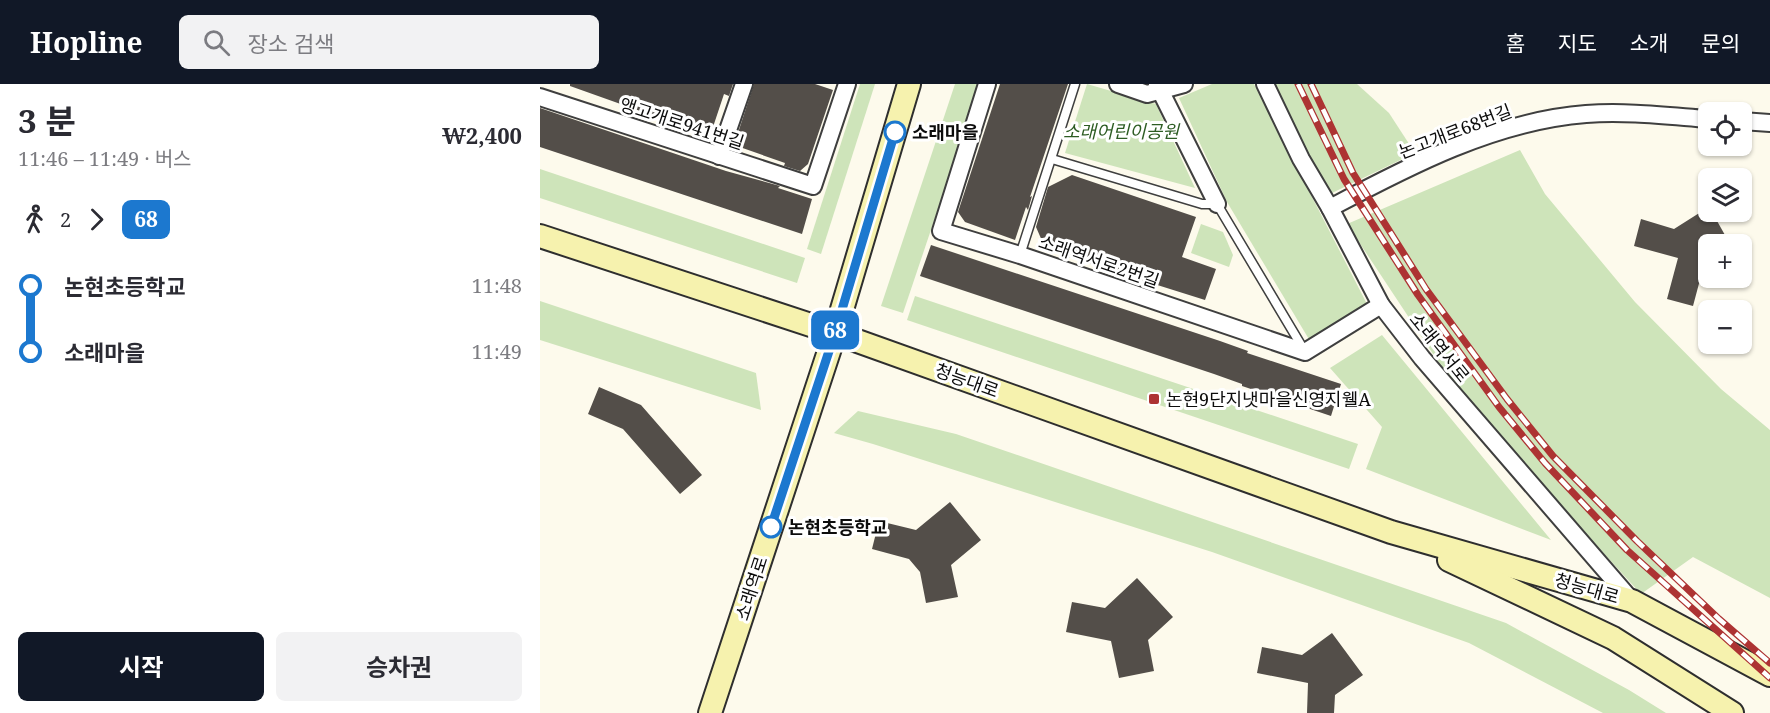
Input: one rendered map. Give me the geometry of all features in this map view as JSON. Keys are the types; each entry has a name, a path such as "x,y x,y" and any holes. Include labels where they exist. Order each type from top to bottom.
{"main road":[{"name":"소래역로","path":"710,713 835,333 909,84"},
{"name":"청능대로","path":"540,236 835,333 1391,532 1632,601 1770,675"},
{"name":"청능대로","path":"1391,532 1613,638 1732,713"}],"street":[{"path":"719,156 744,84"},
{"name":"앵고개로941번길","path":"540,97 813,186 847,84"},
{"name":"소래역서로2번길","path":"987,84 941,231 1020,255 1305,352"},
{"path":"1118,84 1147,94 1158,88 1184,84"},
{"name":"소래역서로","path":"1265,84 1301,159 1330,208 1381,305 1422,358 1632,601"},
{"path":"1158,88 1217,204"},
{"name":"논고개로68번길","path":"1330,208 1419,163 1472,141 1530,124 1584,114 1634,113 1698,118"},
{"path":"1752,122 1770,123"},
{"path":"1305,352 1381,305"}],"lane":[{"path":"1020,255 1075,84"},
{"path":"1052,159 1202,204 1217,204 1305,352"}],"green space":[{"path":"860,84 875,84 821,254 807,249"},
{"path":"955,84 980,84 903,313 881,306"},
{"name":"소래어린이공원","path":"1087,84 1156,104 1195,188 1065,153"},
{"path":"1212,84 1254,84 1368,306 1310,341 1227,202 1179,98"},
{"path":"1267,84 1357,84 1389,113 1415,153 1332,193"},
{"path":"1520,150 1545,194 1635,302 1721,389 1770,430 1770,598 1693,557 1641,594 1562,508 1439,363 1347,224"},
{"path":"540,169 805,258 797,283 540,198"},
{"path":"1201,224 1223,232 1233,255 1229,267 1191,253"},
{"path":"915,296 1358,444 1349,469 907,320"},
{"path":"540,301 756,373 761,410 540,340"},
{"path":"1382,335 1551,540 1366,469 1382,427 1330,368"},
{"path":"858,411 956,434 1506,623 1629,690 1666,713 1603,713 1469,643 1212,552 834,433"}],"building":[{"path":"570,84 733,84 729,96 724,94 711,133 704,136 642,114 643,112 570,86"},
{"path":"754,84 815,84 833,90 808,164 800,171 784,166 785,163 734,145"},
{"path":"1000,84 1068,84 1030,197 1032,196 1028,210 1026,207 1015,240 965,222 958,212"},
{"path":"540,108 726,171 780,186 778,188 812,199 802,234 540,147"},
{"path":"1072,175 1196,217 1182,257 1216,269 1205,300 1046,250 1036,227 1048,187"},
{"path":"1698,214 1698,222 1718,222 1724,234 1698,234 1698,287 1693,306 1667,299 1678,258 1634,246 1641,219 1674,229"},
{"path":"931,245 1220,341 1248,351 1247,353 1341,384 1331,416 1242,386 1242,384 1214,374 920,276"},
{"path":"599,387 641,405 702,475 680,494 623,429 588,414"},
{"path":"950,502 981,540 951,565 958,597 926,603 920,572 909,559 872,549 879,521 916,530"},
{"path":"1137,578 1173,617 1148,640 1154,671 1119,678 1111,641 1066,632 1072,602 1105,608"},
{"path":"1332,633 1363,675 1335,695 1334,713 1307,713 1308,683 1257,673 1262,647 1302,655"}],"railway":[{"path":"1298,84 1344,179 1418,295 1499,407 1545,463 1627,550 1770,678"},
{"path":"1311,84 1353,173 1426,289 1507,399 1553,456 1637,541 1719,619 1770,663"}],"bus line":[{"name":"68","path":"771,527 835,333 895,132"}],"place":[{"name":"소래마을","path":"895,132"},
{"name":"논현9단지냇마을신영지웰A","path":"1154,399"},
{"name":"논현초등학교","path":"771,527"}]}
